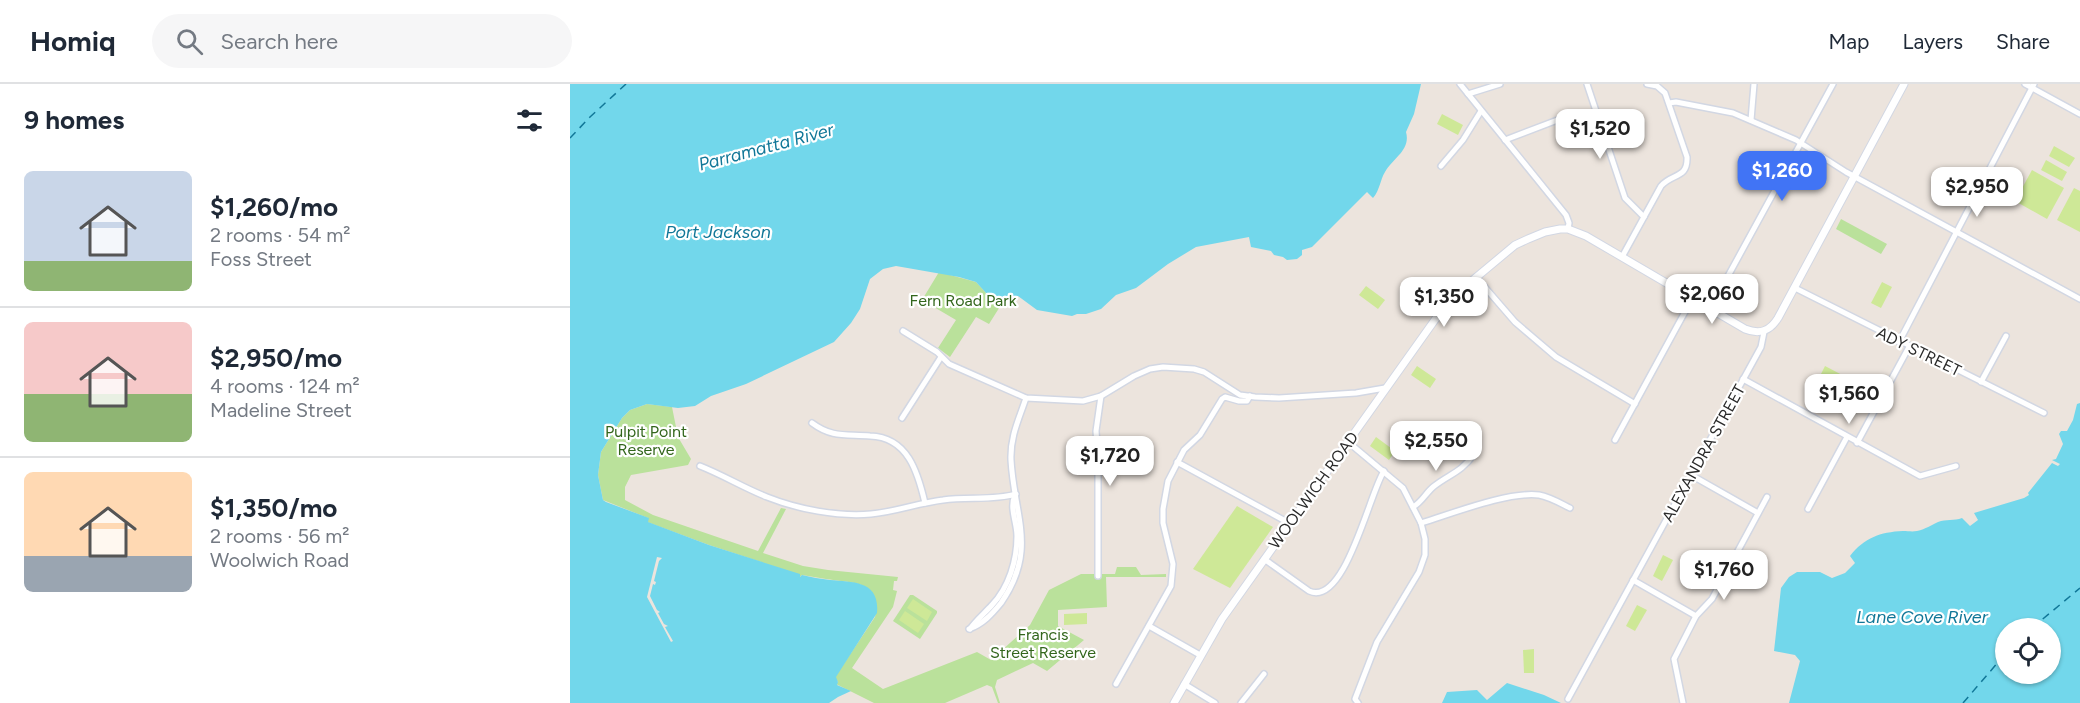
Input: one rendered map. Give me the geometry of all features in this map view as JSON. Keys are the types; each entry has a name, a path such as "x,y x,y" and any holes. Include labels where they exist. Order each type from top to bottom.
{"street":[{"path":"1460,84 1566,215 1569,223 1568,229 1580,233 1745,329 1757,333 1764,332"},
{"path":"1468,94 1500,84"},
{"path":"1587,84 1625,198 1644,217"},
{"path":"1622,257 1664,182 1679,175 1686,167 1687,157 1665,93 1657,86 1647,84"},
{"path":"1751,120 1754,84"},
{"path":"1710,309 1833,84"},
{"name":"ALEXANDRA STREET","path":"1568,699 1761,347 1764,332 1774,325 1795,288 1904,84"},
{"path":"2025,84 2033,86 2080,114"},
{"path":"1899,342 2033,86"},
{"path":"1669,103 1676,102 1732,113 1801,143 1854,176 2080,298"},
{"path":"1441,165 1463,140 1481,111"},
{"path":"1505,141 1568,116"},
{"name":"WOOLWICH ROAD","path":"1174,703 1222,619 1449,300 1515,245 1549,231 1568,229"},
{"path":"1476,277 1515,322 1556,357 1635,404"},
{"name":"ADY STREET","path":"1795,288 2044,413"},
{"path":"1615,440 1692,298"},
{"path":"903,331 949,364 1026,398 1083,401 1101,396 1150,369 1163,367 1182,367 1204,372 1240,394 1250,396 1279,398 1356,393 1385,388"},
{"path":"1981,382 2006,336"},
{"path":"1857,443 1909,346"},
{"path":"902,418 942,357"},
{"path":"1743,379 1920,476 1956,466"},
{"path":"1098,576 1096,431 1101,396"},
{"path":"1116,684 1171,586 1173,564 1166,540 1163,509 1168,481 1184,450 1200,435 1222,399 1239,401 1246,400 1250,396"},
{"path":"1016,494 1011,502 1017,535 1015,560 1011,573 994,604 969,629 978,626 994,612 1009,590 1020,561 1023,535 1011,460 1013,433 1026,398"},
{"path":"812,423 825,432 843,436 883,438 903,450 918,472 925,503"},
{"path":"1808,509 1847,437"},
{"path":"1348,442 1403,488 1425,539 1425,555 1412,585 1377,642 1355,699 1358,703"},
{"path":"1413,507 1421,502 1435,486 1461,470 1474,454"},
{"path":"1177,462 1289,523"},
{"path":"700,466 767,497 845,514 870,514 968,497 1004,497 1016,494"},
{"path":"1264,559 1309,591 1317,594 1325,591 1340,574 1355,544 1384,471"},
{"path":"1691,475 1758,513"},
{"path":"1420,523 1483,504 1523,496 1542,496 1570,508"},
{"path":"1683,703 1674,659 1696,616 1712,599 1767,497"},
{"path":"1633,580 1696,616"},
{"path":"1149,626 1200,654"},
{"path":"1241,703 1264,674"},
{"path":"1184,684 1215,703"}],"green space":[{"path":"1442,114 1463,125 1458,135 1437,124"},
{"path":"2054,146 2075,158 2069,167 2049,156"},
{"path":"2046,160 2067,172 2062,181 2041,170"},
{"path":"2032,170 2064,188 2047,219 2015,201"},
{"path":"2074,188 2080,191 2080,232 2057,220"},
{"path":"1841,219 1887,244 1881,254 1836,229"},
{"name":"Fern Road Park","path":"939,272 976,282 1001,305 989,324 976,317 950,357 938,348 956,320 922,300"},
{"path":"1882,282 1892,287 1881,308 1871,303"},
{"path":"1366,286 1385,300 1378,309 1359,295"},
{"path":"1417,366 1436,379 1430,388 1411,375"},
{"path":"1825,366 1846,377 1841,386 1820,376"},
{"name":"Francis Street Reserve","path":"647,404 672,407 678,437 691,459 688,465 631,475 625,487 625,500 653,515 758,551 781,508 786,509 763,553 803,566 898,577 897,581 894,581 893,590 897,591 893,607 852,668 883,689 977,652 991,660 1030,625 1049,590 1081,574 1115,574 1117,567 1136,567 1141,575 1166,574 1166,577 1106,577 1107,607 1058,610 1058,626 1084,640 1047,671 1033,663 997,680 995,687 1000,703 992,687 987,685 945,703 874,703 836,684 838,682 835,677 875,617 876,605 870,590 855,583 802,575 800,577 647,522 648,518 603,500 598,475 601,452 622,418 630,410"},
{"path":"1376,437 1395,451 1389,460 1370,446"},
{"path":"1237,506 1273,527 1230,588 1193,569"},
{"path":"1663,555 1673,560 1662,581 1653,576"},
{"path":"910,595 937,611 920,639 893,621"},
{"path":"913,599 932,612 927,621 907,608"},
{"path":"1637,605 1647,610 1635,631 1626,626"},
{"path":"905,611 924,624 918,633 899,620"},
{"path":"1087,613 1087,624 1064,625 1064,614"},
{"path":"1534,649 1534,673 1524,673 1523,650"}],"water":[{"name":"Port Jackson","path":"570,84 1421,84 1414,114 1406,132 1404,149 1388,167 1373,198 1367,192 1312,247 1302,250 1302,255 1297,259 1287,260 1274,255 1271,251 1251,247 1249,237 1196,247 1136,288 1116,295 1101,309 1072,316 1037,310 1018,296 1001,305 976,282 896,266 883,269 870,279 860,309 834,342 746,384 711,396 695,406 678,408 647,404 630,410 622,418 601,452 598,475 603,500 649,518 648,522 709,545 800,574 800,577 802,575 864,585 874,595 877,602 877,613 836,677 837,685 851,691 829,703 570,703"},
{"name":"Lane Cove River","path":"2080,403 2080,703 1789,703 1800,661 1795,655 1774,651 1781,588 1789,577 1797,572 1820,572 1832,578 1845,573 1855,563 1850,556 1873,537 1895,532 1917,531 1941,521 1962,518 1970,526 1978,520 1974,513 2024,498 2029,495 2028,493 2052,463 2058,466 2060,464 2052,460 2056,459 2063,444 2059,434 2061,431 2067,431 2073,420 2077,404"},
{"path":"1507,683 1561,703 1442,703 1447,692 1477,690 1487,700"}],"pier":[{"path":"657,557 662,558 659,561 654,581 656,582 655,585 653,584 650,596 664,624 668,626 665,627 673,641 671,642 647,597"}],"ferry route":[{"path":"570,138 626,84"},
{"path":"2044,618 2080,588"},
{"path":"1963,703 1995,666"}],"water label":[{"name":"Parramatta River","path":"766,147"}],"park label":[{"name":"Pulpit Point Reserve","path":"646,440"}]}
